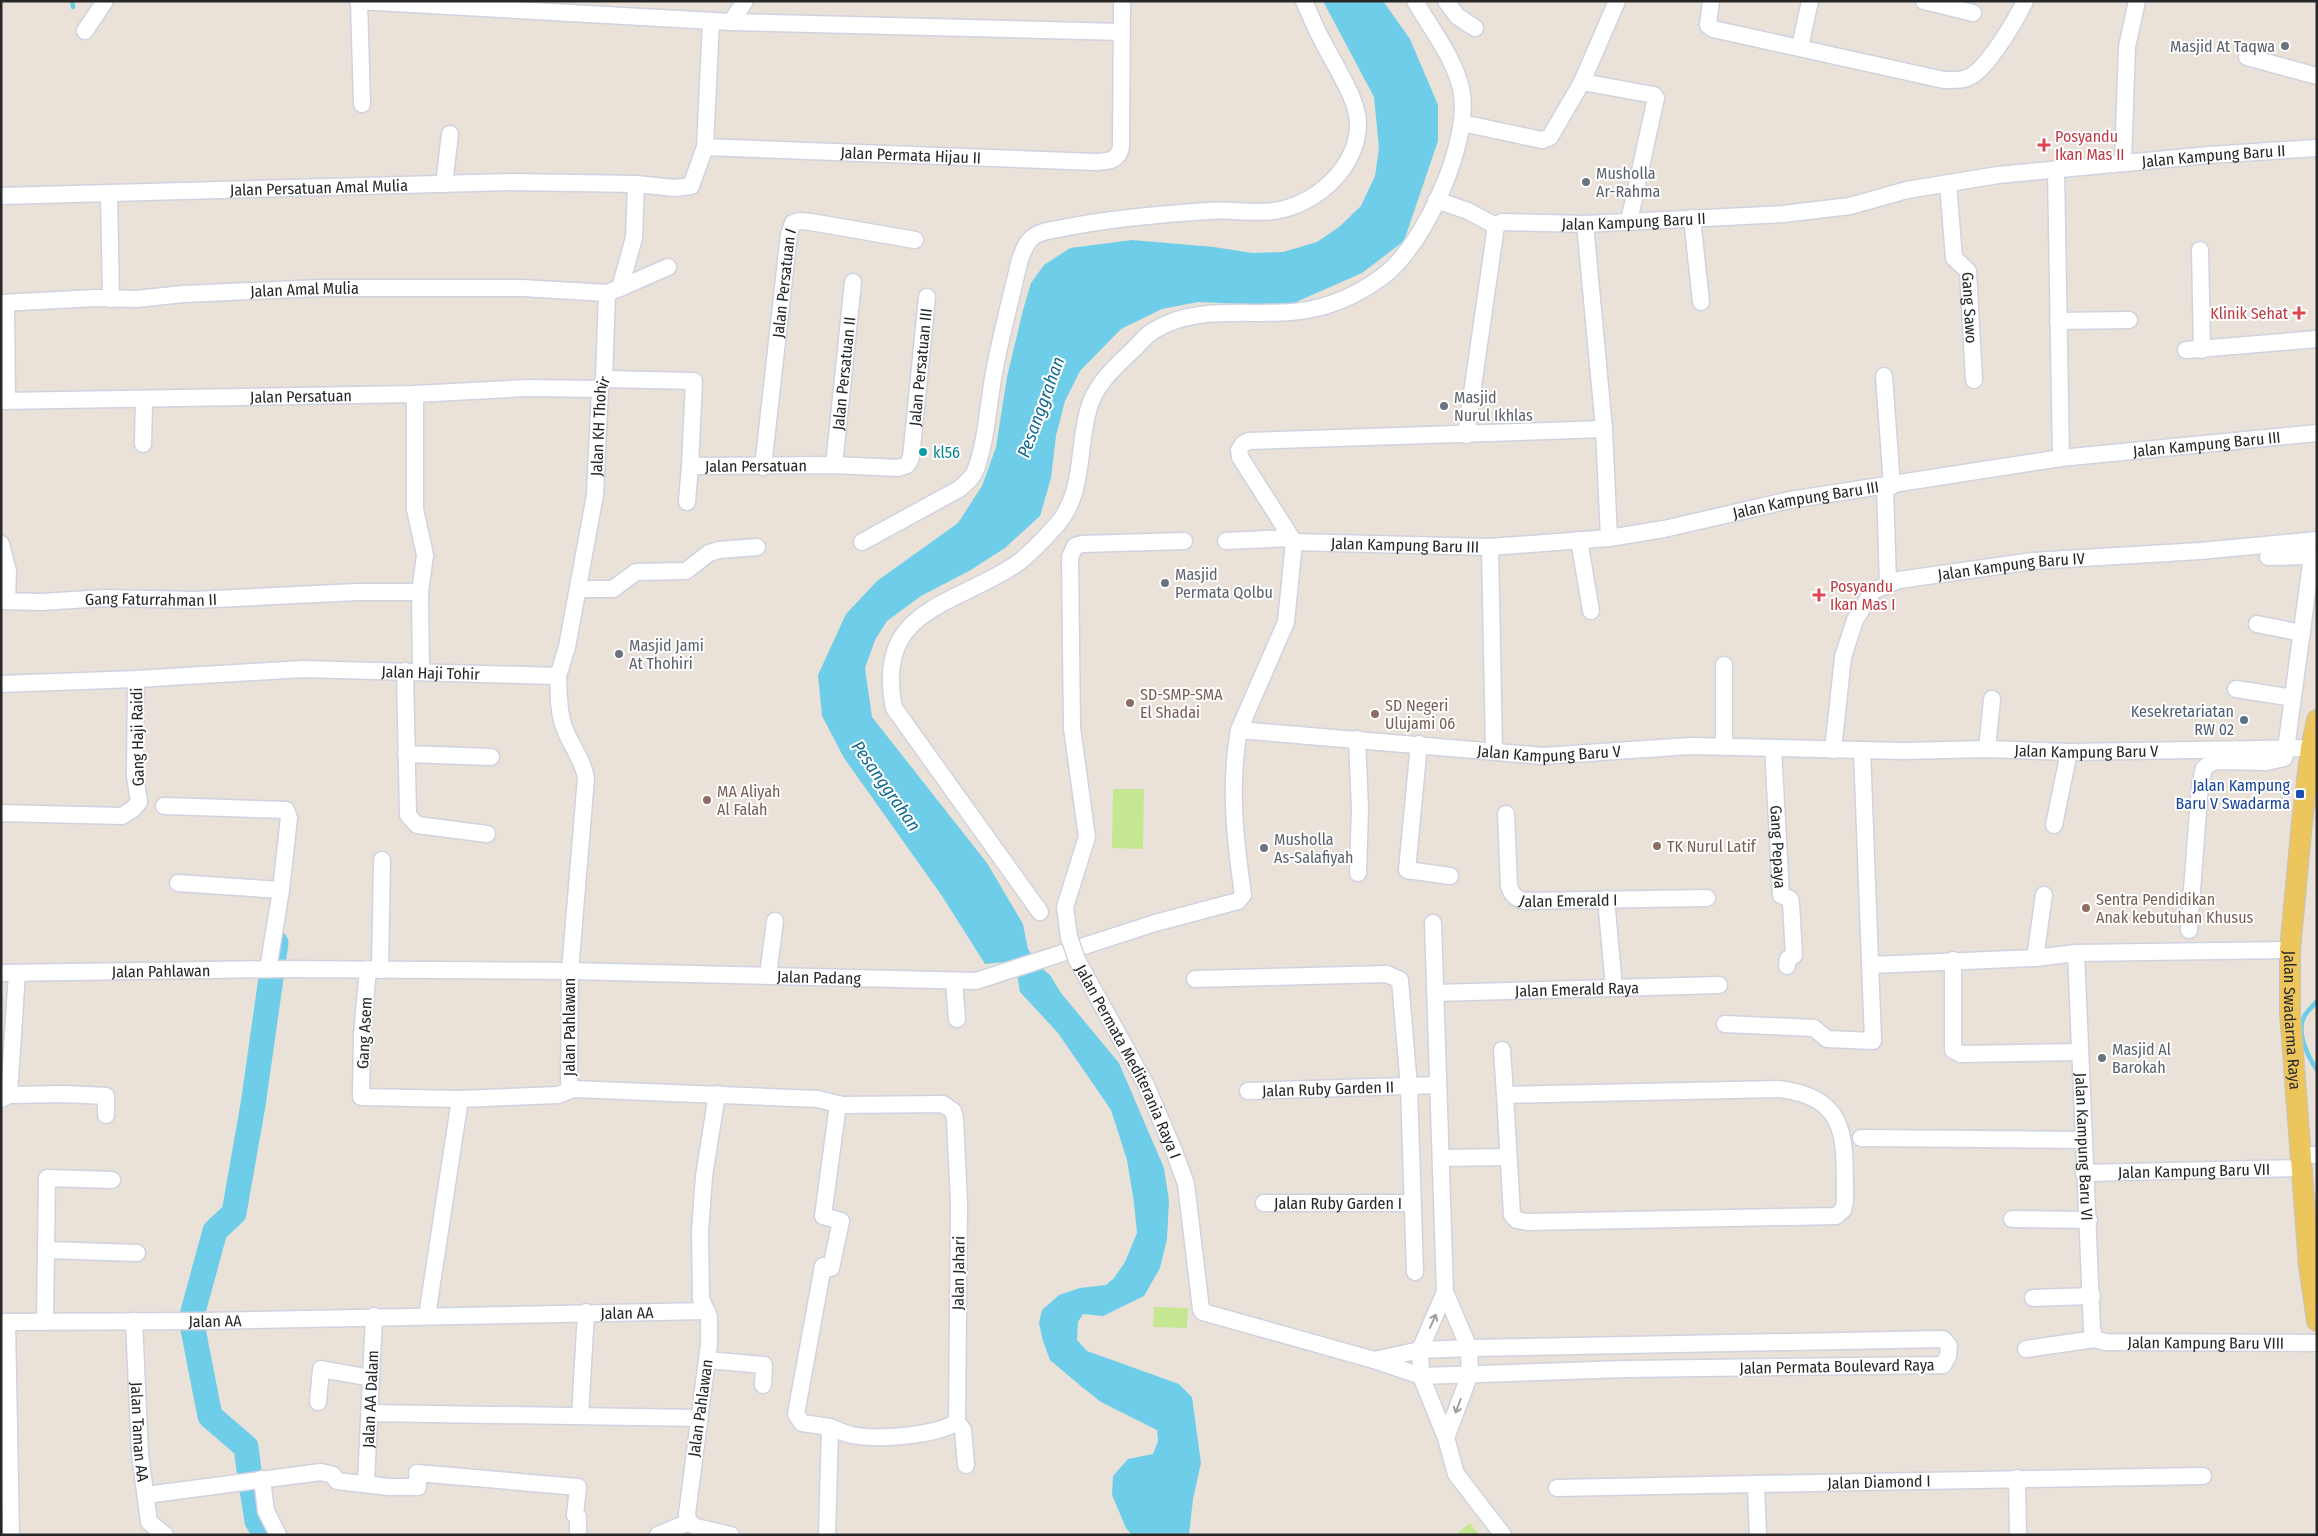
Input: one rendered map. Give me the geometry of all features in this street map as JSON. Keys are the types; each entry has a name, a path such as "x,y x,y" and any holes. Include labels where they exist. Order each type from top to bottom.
{"main road":[{"name":"Jalan Swadarma Raya","path":"2317,720 2311,748 2290,950 2290,1013 2307,1160 2309,1265 2317,1321"}],"street":[{"path":"85,31 105,1"},
{"path":"362,104 359,1 606,8 730,22 1122,32"},
{"path":"730,22 745,1"},
{"name":"Jalan Permata Hijau II","path":"705,147 1111,161 1120,153 1122,1"},
{"path":"862,542 959,489 970,480 976,470 982,446 994,372 1018,270 1027,243 1033,237 1040,233 1086,224 1166,215 1211,211 1275,211 1314,197 1342,170 1352,152 1356,136 1356,112 1346,86 1304,1"},
{"path":"1040,912 894,708 890,671 894,652 903,633 912,623 927,612 1016,564 1055,528 1071,503 1078,479 1088,408 1097,390 1110,372 1152,332 1179,319 1198,316 1231,313 1292,313 1315,309 1350,297 1387,272 1413,244 1436,200 1456,154 1462,123 1462,94 1456,72 1415,1"},
{"path":"1446,1 1457,16 1475,28"},
{"path":"1462,123 1542,140 1550,137 1582,82 1617,1"},
{"path":"1711,1 1707,19 1708,25 1713,28 1944,80 1962,80 1971,77 1982,68 2016,18 2025,1"},
{"path":"1800,47 1810,1"},
{"path":"1924,1 1973,13"},
{"path":"2123,162 2127,47 2137,1"},
{"path":"705,147 711,21"},
{"path":"2247,57 2317,76"},
{"path":"1582,82 1654,95 1656,98 1629,221"},
{"path":"444,184 450,134"},
{"name":"Jalan Persatuan Amal Mulia","path":"1,196 444,184 636,184 675,188 691,186 705,147"},
{"name":"Jalan Kampung Baru II","path":"1496,226 1502,222 1585,224 1783,214 1850,206 1907,190 1948,183 2056,169 2123,162 2317,148"},
{"path":"2056,169 2061,458"},
{"name":"Gang Sawo","path":"1948,183 1954,258 1968,271 1974,380"},
{"name":"Jalan KH Thohir","path":"558,676 578,589 594,495 602,384 613,291 634,238 636,184"},
{"path":"109,193 110,299"},
{"path":"1436,200 1468,211 1496,226 1466,435"},
{"path":"1692,218 1701,302"},
{"name":"Jalan Persatuan I","path":"763,467 789,234 793,223 799,221 811,222 915,240"},
{"path":"1585,224 1604,429 1609,538"},
{"path":"2200,250 2194,350 2317,339"},
{"path":"613,291 668,266"},
{"name":"Jalan Persatuan II","path":"834,465 853,282"},
{"name":"Jalan Amal Mulia","path":"4,303 136,299 191,293 328,288 522,288 613,291"},
{"name":"Jalan Persatuan III","path":"907,466 911,458 927,297"},
{"path":"4,303 4,401"},
{"path":"2058,321 2129,320"},
{"path":"1884,376 1888,486 1888,584"},
{"name":"Jalan Persatuan","path":"4,401 415,394 694,381 690,466 763,467 834,465 898,468 907,466"},
{"path":"415,394 415,509 425,555 406,754 408,815 417,826 487,834"},
{"path":"143,444 144,399"},
{"path":"1238,730 1286,622 1292,540 1240,457 1239,450 1243,444 1249,441 1604,429"},
{"name":"Jalan Kampung Baru III","path":"1226,540 1490,546 1609,538 1664,529 1790,500 2061,458 2317,434"},
{"path":"687,502 690,466"},
{"path":"1579,540 1591,611"},
{"name":"Jalan Kampung Baru IV","path":"1833,750 1843,658 1855,620 1873,591 1888,584 1899,580 2033,561 2200,551 2317,540"},
{"name":"Jalan Permata Mediterania Raya I","path":"1184,541 1082,544 1075,546 1070,557 1072,728 1086,837 1065,906 1068,937 1077,960 1145,1083 1174,1150 1186,1184 1203,1312 1337,1351"},
{"path":"1,544 8,571 4,601"},
{"path":"1490,546 1494,751"},
{"path":"578,589 613,589 636,572 686,571 709,553 719,550 757,547"},
{"path":"2189,930 2200,785 2204,768 2214,762 2266,762 2284,758 2286,749 2312,556 2268,557"},
{"name":"Gang Faturrahman II","path":"4,601 105,598 195,600 357,592 420,592"},
{"path":"2257,624 2302,634"},
{"path":"1724,665 1726,710 1724,747"},
{"name":"Jalan Haji Tohir","path":"1,684 136,679 303,669 558,676"},
{"path":"558,676 561,717 564,728 582,762 586,778 570,971"},
{"name":"Gang Haji Raidi","path":"1,813 122,816 133,810 139,802 135,776 136,679"},
{"path":"2236,689 2293,698"},
{"path":"1988,749 1992,699"},
{"name":"Jalan Kampung Baru V","path":"1238,730 1543,756 1668,746 1833,750 1988,749 2069,752 2311,748"},
{"name":"Jalan Padang","path":"570,971 768,975 954,982 989,978 1155,923 1236,902 1242,895 1234,814 1234,773 1238,730"},
{"path":"1357,739 1360,808 1358,873"},
{"path":"1419,744 1407,870 1450,876"},
{"name":"Gang Pepaya","path":"1773,748 1781,894 1790,899 1791,903 1794,954 1788,959 1787,966"},
{"path":"1725,1024 1814,1028 1827,1039 1871,1043 1874,1036 1862,750"},
{"path":"2054,825 2069,752"},
{"path":"406,754 491,757"},
{"path":"164,806 286,810 289,818 273,969"},
{"name":"Jalan Emerald I","path":"1506,814 1510,886 1512,894 1517,899 1708,898"},
{"name":"Gang Asem","path":"382,860 374,970 362,1034 361,1097 460,1099"},
{"path":"178,883 281,890"},
{"path":"2035,958 2044,895"},
{"path":"1606,900 1614,988"},
{"path":"768,975 775,921"},
{"path":"1433,923 1445,1292 1469,1348 1470,1374 1446,1438"},
{"path":"1871,965 2035,958 2076,953 2290,950"},
{"name":"Jalan Kampung Baru VI","path":"2076,953 2084,1173 2089,1220 2092,1329 2096,1339"},
{"path":"1953,960 1954,1050 1961,1054 2080,1052"},
{"name":"Jalan Pahlawan","path":"9,973 273,969 570,971 569,1083 573,1089 716,1094 704,1176 700,1232 701,1299 709,1317 707,1360 688,1492 689,1522"},
{"path":"9,973 5,1097 64,1094 106,1096 106,1115"},
{"path":"1195,979 1387,974 1400,980 1409,1087 1415,1272"},
{"path":"954,982 957,1019"},
{"name":"Jalan Emerald Raya","path":"1435,993 1719,985"},
{"path":"1502,1050 1512,1215 1517,1220 1527,1222 1826,1218 1836,1216 1843,1210 1845,1201 1844,1140 1840,1126 1825,1105 1812,1096 1796,1091 1778,1089 1505,1095"},
{"name":"Jalan Ruby Garden II","path":"1248,1091 1438,1085"},
{"path":"427,1316 460,1099 558,1096 573,1089"},
{"name":"Jalan Jahari","path":"716,1094 818,1099 838,1104 943,1104 953,1111 955,1119 958,1203 957,1422"},
{"path":"838,1104 823,1216 841,1221 831,1268 823,1266 796,1414 802,1423 830,1427 850,1435 896,1436 935,1431 957,1422 963,1430 966,1465"},
{"path":"1861,1138 2084,1140"},
{"path":"1441,1158 1507,1157"},
{"name":"Jalan Kampung Baru VII","path":"2084,1173 2307,1160"},
{"path":"45,1321 47,1178 112,1180"},
{"name":"Jalan Ruby Garden I","path":"1264,1203 1412,1203"},
{"path":"2012,1219 2089,1220"},
{"path":"47,1250 137,1253"},
{"path":"1445,1292 1420,1350 1422,1376 1446,1438 1456,1474 1502,1535"},
{"path":"2032,1298 2092,1296"},
{"name":"Jalan AA","path":"4,1322 707,1311"},
{"path":"580,1416 586,1312"},
{"name":"Jalan AA Dalam","path":"366,1483 374,1316"},
{"name":"Jalan Taman AA","path":"134,1321 140,1454 149,1522 165,1535"},
{"path":"4,1322 11,1535"},
{"name":"Jalan Permata Boulevard Raya","path":"1337,1351 1374,1360 1422,1376 1625,1369 1943,1365 1948,1356 1948,1346 1943,1339 1469,1348 1420,1350 1374,1360"},
{"name":"Jalan Kampung Baru VIII","path":"2026,1349 2096,1339 2105,1342 2317,1343"},
{"path":"707,1360 764,1365 763,1385"},
{"path":"318,1402 321,1369 372,1378"},
{"path":"369,1413 700,1418"},
{"path":"827,1535 830,1427"},
{"path":"146,1495 321,1472 333,1475 337,1481 389,1487 418,1487 417,1473 578,1488 575,1514 578,1517 578,1535"},
{"name":"Jalan Diamond I","path":"1557,1488 1756,1486 2017,1478 2203,1476"},
{"path":"2017,1478 2018,1535"},
{"path":"262,1479 266,1512 278,1535"},
{"path":"1756,1486 1758,1535"},
{"path":"658,1535 689,1522 696,1528 731,1535"}],"green space":[{"path":"1113,789 1144,789 1143,849 1112,848"},
{"path":"1154,1307 1188,1308 1187,1328 1153,1327"},
{"path":"1470,1523 1479,1535 1455,1535"}],"water":[{"name":"Pesanggrahan","path":"1323,1 1383,1 1410,39 1438,105 1438,141 1404,241 1362,273 1287,306 1198,302 1162,309 1121,329 1080,371 1065,401 1056,436 1051,478 1040,516 1005,548 969,571 921,596 887,621 875,640 865,668 872,717 987,863 1023,924 1028,949 1039,966 1050,975 1061,993 1119,1063 1164,1168 1169,1201 1167,1239 1160,1268 1144,1296 1103,1316 1083,1314 1078,1322 1077,1340 1087,1351 1179,1384 1192,1397 1201,1463 1193,1499 1189,1535 1132,1535 1126,1528 1112,1495 1113,1476 1128,1459 1153,1454 1158,1441 1157,1430 1101,1402 1050,1360 1039,1323 1042,1310 1059,1295 1080,1288 1106,1285 1114,1278 1125,1262 1137,1233 1127,1160 1111,1110 1058,1033 1020,992 1017,974 1005,962 985,964 942,896 844,758 822,716 818,675 846,614 877,581 958,523 982,486 996,447 1007,377 1023,310 1031,283 1044,265 1070,248 1132,240 1214,247 1252,253 1283,252 1317,242 1339,227 1361,206 1375,176 1379,148 1374,97"}],"waterway":[{"path":"72,1 73,7"},
{"path":"249,1470 246,1447 210,1416 191,1319 215,1231 234,1213 253,1105 276,943"},
{"path":"2317,1001 2304,1017 2301,1030 2304,1044 2317,1070"},
{"path":"252,1489 257,1521 266,1535"}],"place":[{"name":"Masjid At Taqwa","path":"2285,46"},
{"name":"Posyandu Ikan Mas II","path":"2044,145"},
{"name":"Musholla Ar-Rahma","path":"1586,182"},
{"name":"Klinik Sehat","path":"2299,313"},
{"name":"Masjid Nurul Ikhlas","path":"1444,406"},
{"name":"kl56","path":"923,452"},
{"name":"Masjid Permata Qolbu","path":"1165,583"},
{"name":"Posyandu Ikan Mas I","path":"1819,595"},
{"name":"Masjid Jami At Thohiri","path":"619,654"},
{"name":"SD-SMP-SMA El Shadai","path":"1130,703"},
{"name":"SD Negeri Ulujami 06","path":"1375,714"},
{"name":"Kesekretariatan RW 02","path":"2244,720"},
{"name":"Jalan Kampung Baru V Swadarma","path":"2300,794"},
{"name":"MA Aliyah Al Falah","path":"707,800"},
{"name":"TK Nurul Latif","path":"1657,846"},
{"name":"Musholla As-Salafiyah","path":"1264,848"},
{"name":"Sentra Pendidikan Anak kebutuhan Khusus","path":"2086,908"},
{"name":"Masjid Al Barokah","path":"2102,1058"}]}
